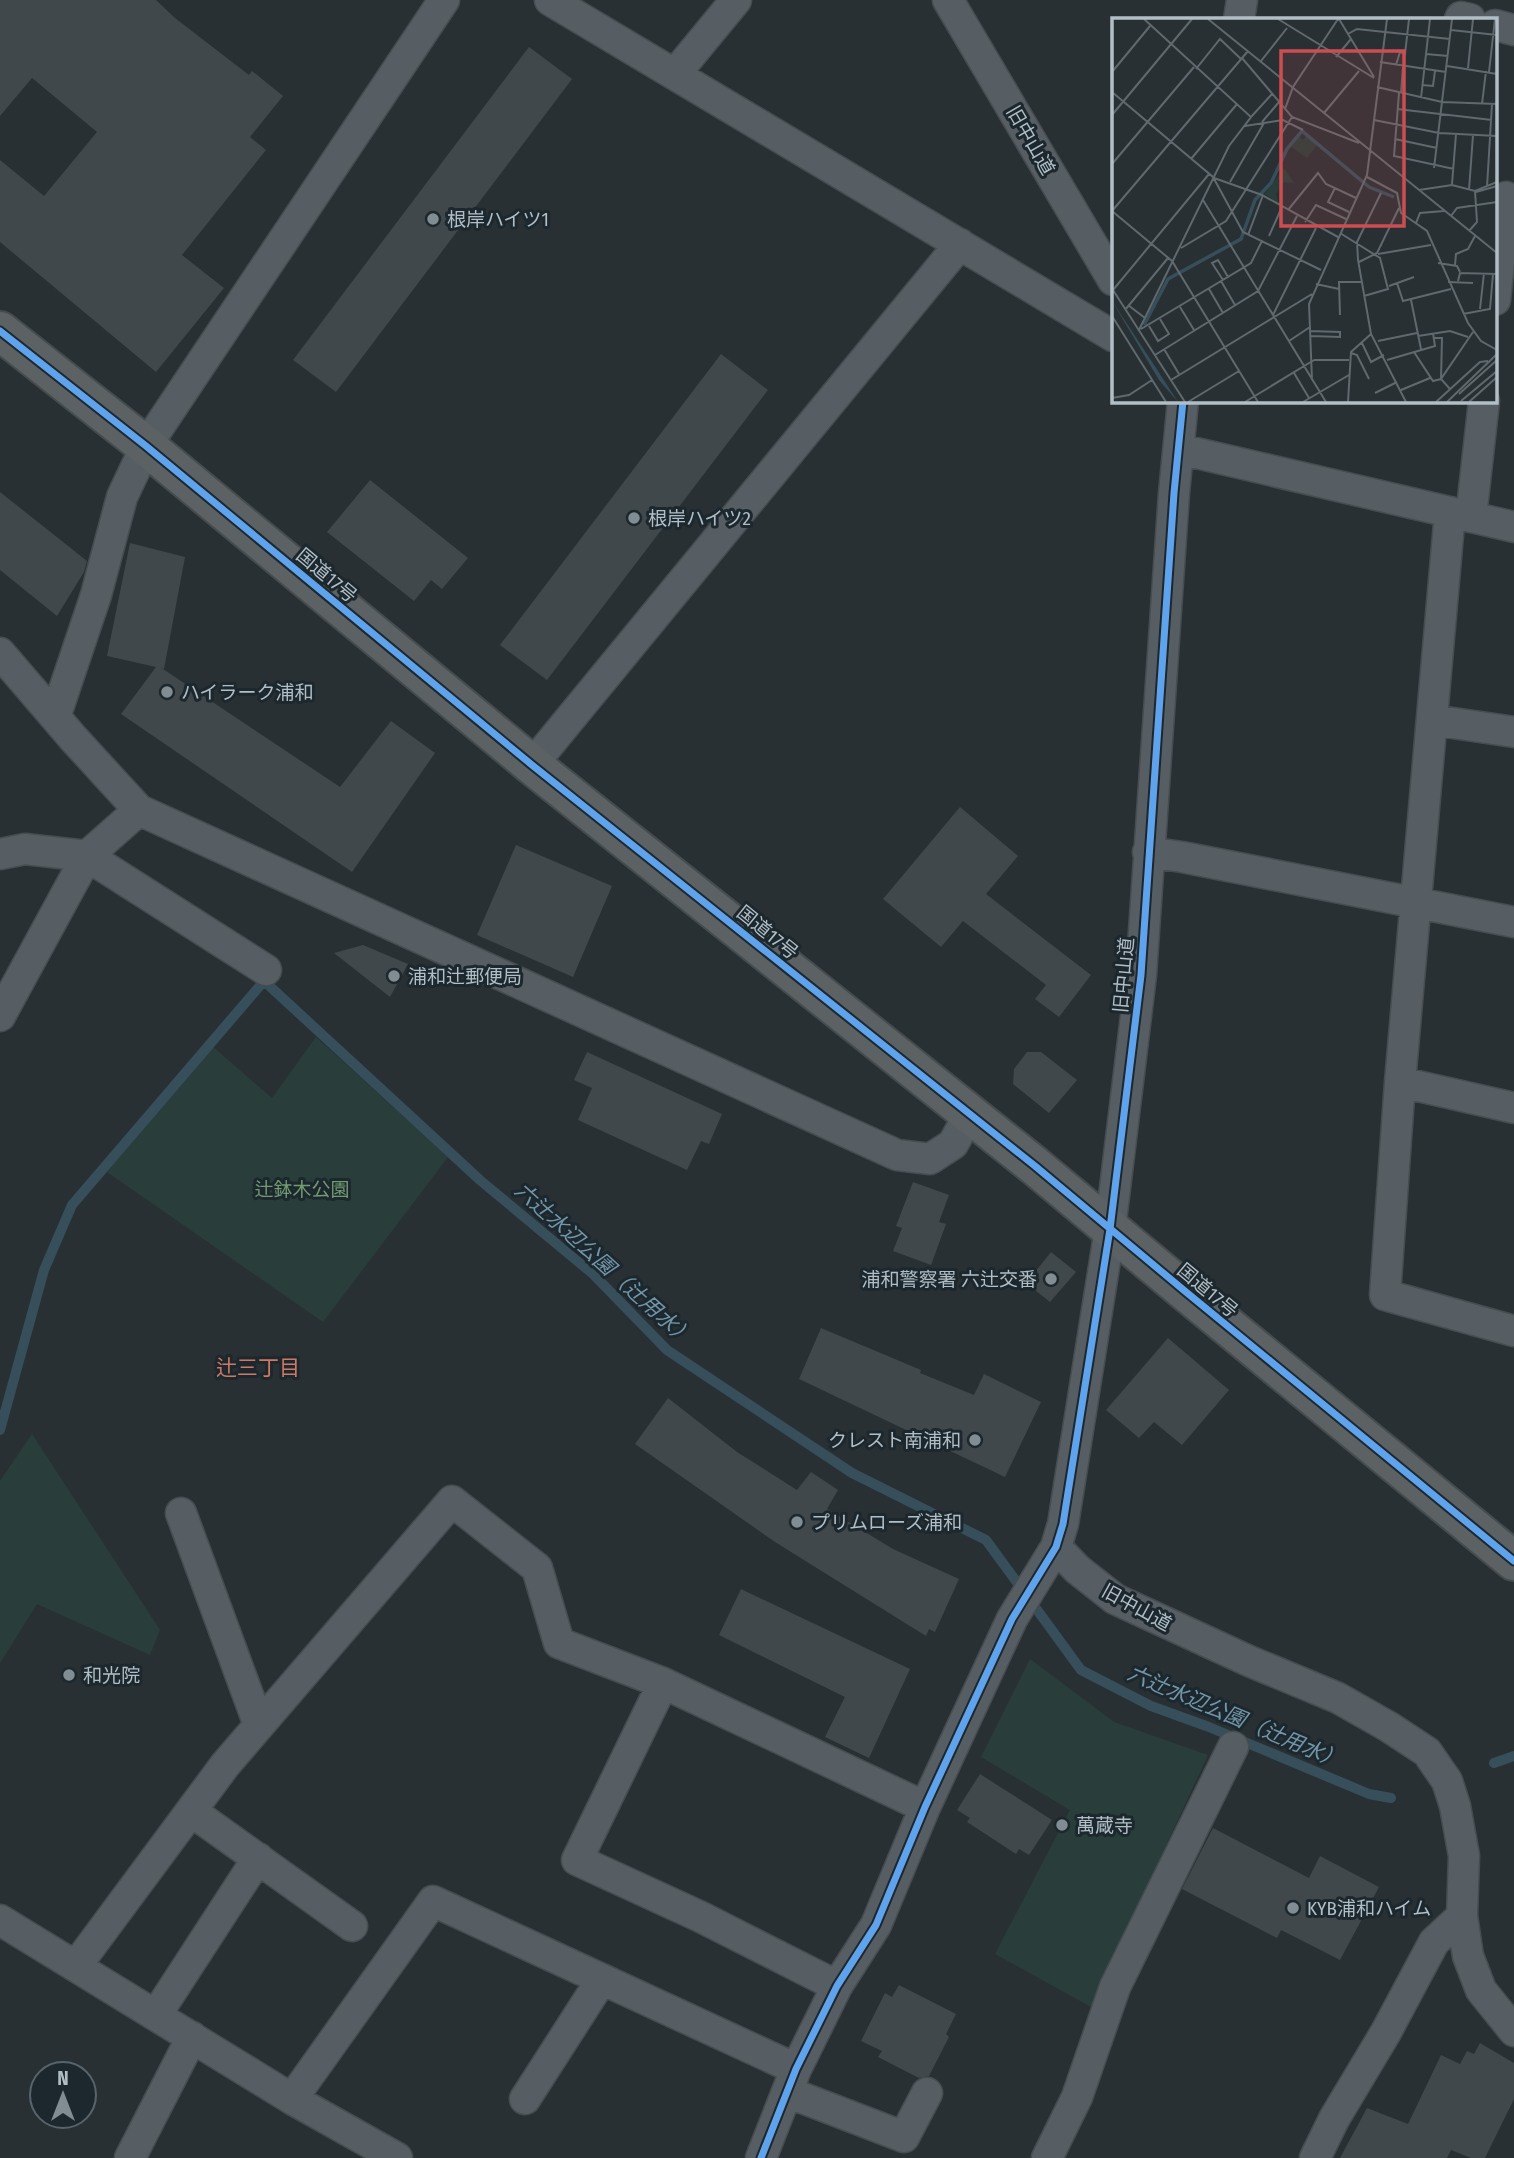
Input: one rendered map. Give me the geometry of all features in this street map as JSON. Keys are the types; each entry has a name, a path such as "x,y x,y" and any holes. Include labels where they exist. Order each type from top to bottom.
{"highway":[{"name":"国道17号","path":"0,331 146,446 532,765 970,1113 1514,1561"}],"street":[{"path":"55,716 96,595 122,497 146,446 444,0"},
{"path":"550,0 1112,335"},
{"path":"675,74 736,0"},
{"name":"旧中山道","path":"948,0 1112,278"},
{"path":"1239,18 1242,0"},
{"path":"1496,25 1514,30"},
{"path":"1496,290 1505,196"},
{"path":"532,765 960,244"},
{"name":"旧中山道","path":"1183,402 1174,493 1141,975 1110,1229 1063,1524 1056,1547 1077,1569 1115,1599 1249,1661 1338,1698 1427,1752 1447,1781 1455,1806 1464,1856 1462,1916 1468,1956 1481,1990 1514,2031"},
{"path":"1484,402 1461,514 1432,720 1400,1082 1385,1295 1514,1331"},
{"path":"1179,449 1514,527"},
{"path":"0,653 139,810 897,1155 930,1159 953,1144 970,1113"},
{"path":"1432,720 1514,732"},
{"path":"0,1016 87,856 139,810"},
{"path":"0,854 25,849 87,856 266,970"},
{"path":"1148,852 1416,901 1514,922"},
{"path":"1400,1082 1514,1108"},
{"path":"76,1966 225,1765 452,1501 537,1568 559,1643 663,1684 925,1807"},
{"path":"181,1513 259,1726"},
{"path":"761,2158 791,2080 837,1986 876,1925 925,1807 1012,1619 1056,1547"},
{"path":"663,1684 577,1860 701,1917 837,1986"},
{"path":"1047,2158 1077,2097 1115,1987 1233,1747"},
{"path":"191,1811 352,1926"},
{"path":"156,2015 258,1858"},
{"path":"292,2099 433,1901 602,1979 904,2137 927,2093"},
{"path":"1315,2158 1334,2119 1386,2032 1434,1942 1462,1916"},
{"path":"3,1930 76,1966 292,2099 397,2158"},
{"path":"525,2099 602,1979"},
{"path":"130,2158 192,2037"}],"green space":[{"name":"辻鉢木公園","path":"316,1037 448,1157 323,1322 107,1172 212,1046 272,1098"},
{"path":"32,1434 160,1630 150,1655 37,1604 0,1663 0,1481"},
{"name":"萬蔵寺","path":"1030,1659 1114,1722 1208,1755 1091,2007 995,1954 1070,1810 981,1757"}],"building":[{"path":"0,0 156,0 249,75 252,71 283,96 250,137 266,150 182,255 224,288 156,372 0,242 0,160 44,196 97,132 32,78 0,116"},
{"name":"根岸ハイツ1","path":"529,47 572,79 336,392 293,360"},
{"name":"根岸ハイツ2","path":"721,354 768,390 547,680 500,645"},
{"path":"370,480 468,558 442,589 431,580 414,601 327,532"},
{"path":"0,492 87,561 84,572 57,616 0,570"},
{"name":"ハイラーク浦和","path":"130,543 185,557 164,669 160,667 340,787 391,721 435,753 352,872 121,714 156,667 107,656"},
{"path":"960,807 1018,856 986,894 1091,975 1059,1017 1035,999 1046,985 963,921 941,947 883,899"},
{"path":"516,845 612,886 573,977 477,935"},
{"path":"363,945 408,964 390,997 334,953"},
{"path":"587,1052 722,1114 709,1144 701,1141 687,1170 578,1120 592,1088 574,1080"},
{"path":"1027,1052 1041,1052 1077,1080 1049,1113 1013,1084 1014,1069"},
{"path":"913,1182 949,1195 939,1222 946,1224 931,1265 893,1251 902,1228 896,1226"},
{"path":"1051,1252 1076,1272 1050,1302 1031,1287 1035,1281 1031,1277"},
{"name":"クレスト南浦和","path":"821,1328 974,1395 984,1374 1041,1402 1005,1477 799,1379"},
{"path":"1168,1338 1229,1390 1182,1445 1154,1422 1139,1438 1106,1410"},
{"name":"プリムローズ浦和","path":"668,1398 737,1452 797,1490 811,1472 838,1490 827,1509 893,1549 959,1579 935,1632 929,1629 926,1636 775,1542 635,1444"},
{"path":"741,1589 910,1669 869,1758 825,1737 845,1697 719,1635"},
{"path":"980,1774 1052,1820 1029,1855 1019,1849 1016,1854 967,1822 970,1818 957,1810"},
{"name":"KYB浦和ハイム","path":"1213,1828 1309,1878 1320,1856 1379,1887 1340,1960 1281,1930 1277,1938 1182,1889"},
{"path":"899,1985 956,2014 946,2034 949,2037 929,2076 919,2078 878,2057 882,2051 861,2041 885,1993 892,1997"},
{"path":"1480,2043 1514,2063 1514,2099 1485,2158 1471,2158 1451,2150 1447,2158 1340,2158 1367,2108 1408,2124 1441,2055 1460,2064 1467,2051 1474,2054"}],"waterway":[{"name":"六辻水辺公園（辻用水）","path":"0,1430 44,1270 72,1205 264,981 481,1181 593,1274 667,1350 852,1473 986,1540 1081,1670 1151,1706 1209,1727 1369,1794 1391,1798"},
{"name":"六辻水辺公園（辻用水）","path":"1494,1763 1514,1756"}],"cycle path":[{"path":"0,331 146,446 532,765 1035,1166 1514,1561"},
{"path":"761,2158 796,2069 837,1986 876,1925 925,1807 1012,1619 1056,1547 1063,1524 1110,1229 1141,975 1174,493 1183,402"}],"place":[{"name":"根岸ハイツ1","path":"433,219"},
{"name":"根岸ハイツ2","path":"634,518"},
{"name":"ハイラーク浦和","path":"167,692"},
{"name":"浦和辻郵便局","path":"394,976"},
{"name":"浦和警察署 六辻交番","path":"1051,1279"},
{"name":"クレスト南浦和","path":"975,1440"},
{"name":"プリムローズ浦和","path":"797,1522"},
{"name":"和光院","path":"69,1675"},
{"name":"萬蔵寺","path":"1062,1825"},
{"name":"KYB浦和ハイム","path":"1293,1908"}],"district":[{"name":"辻三丁目","path":"258,1368"}]}
